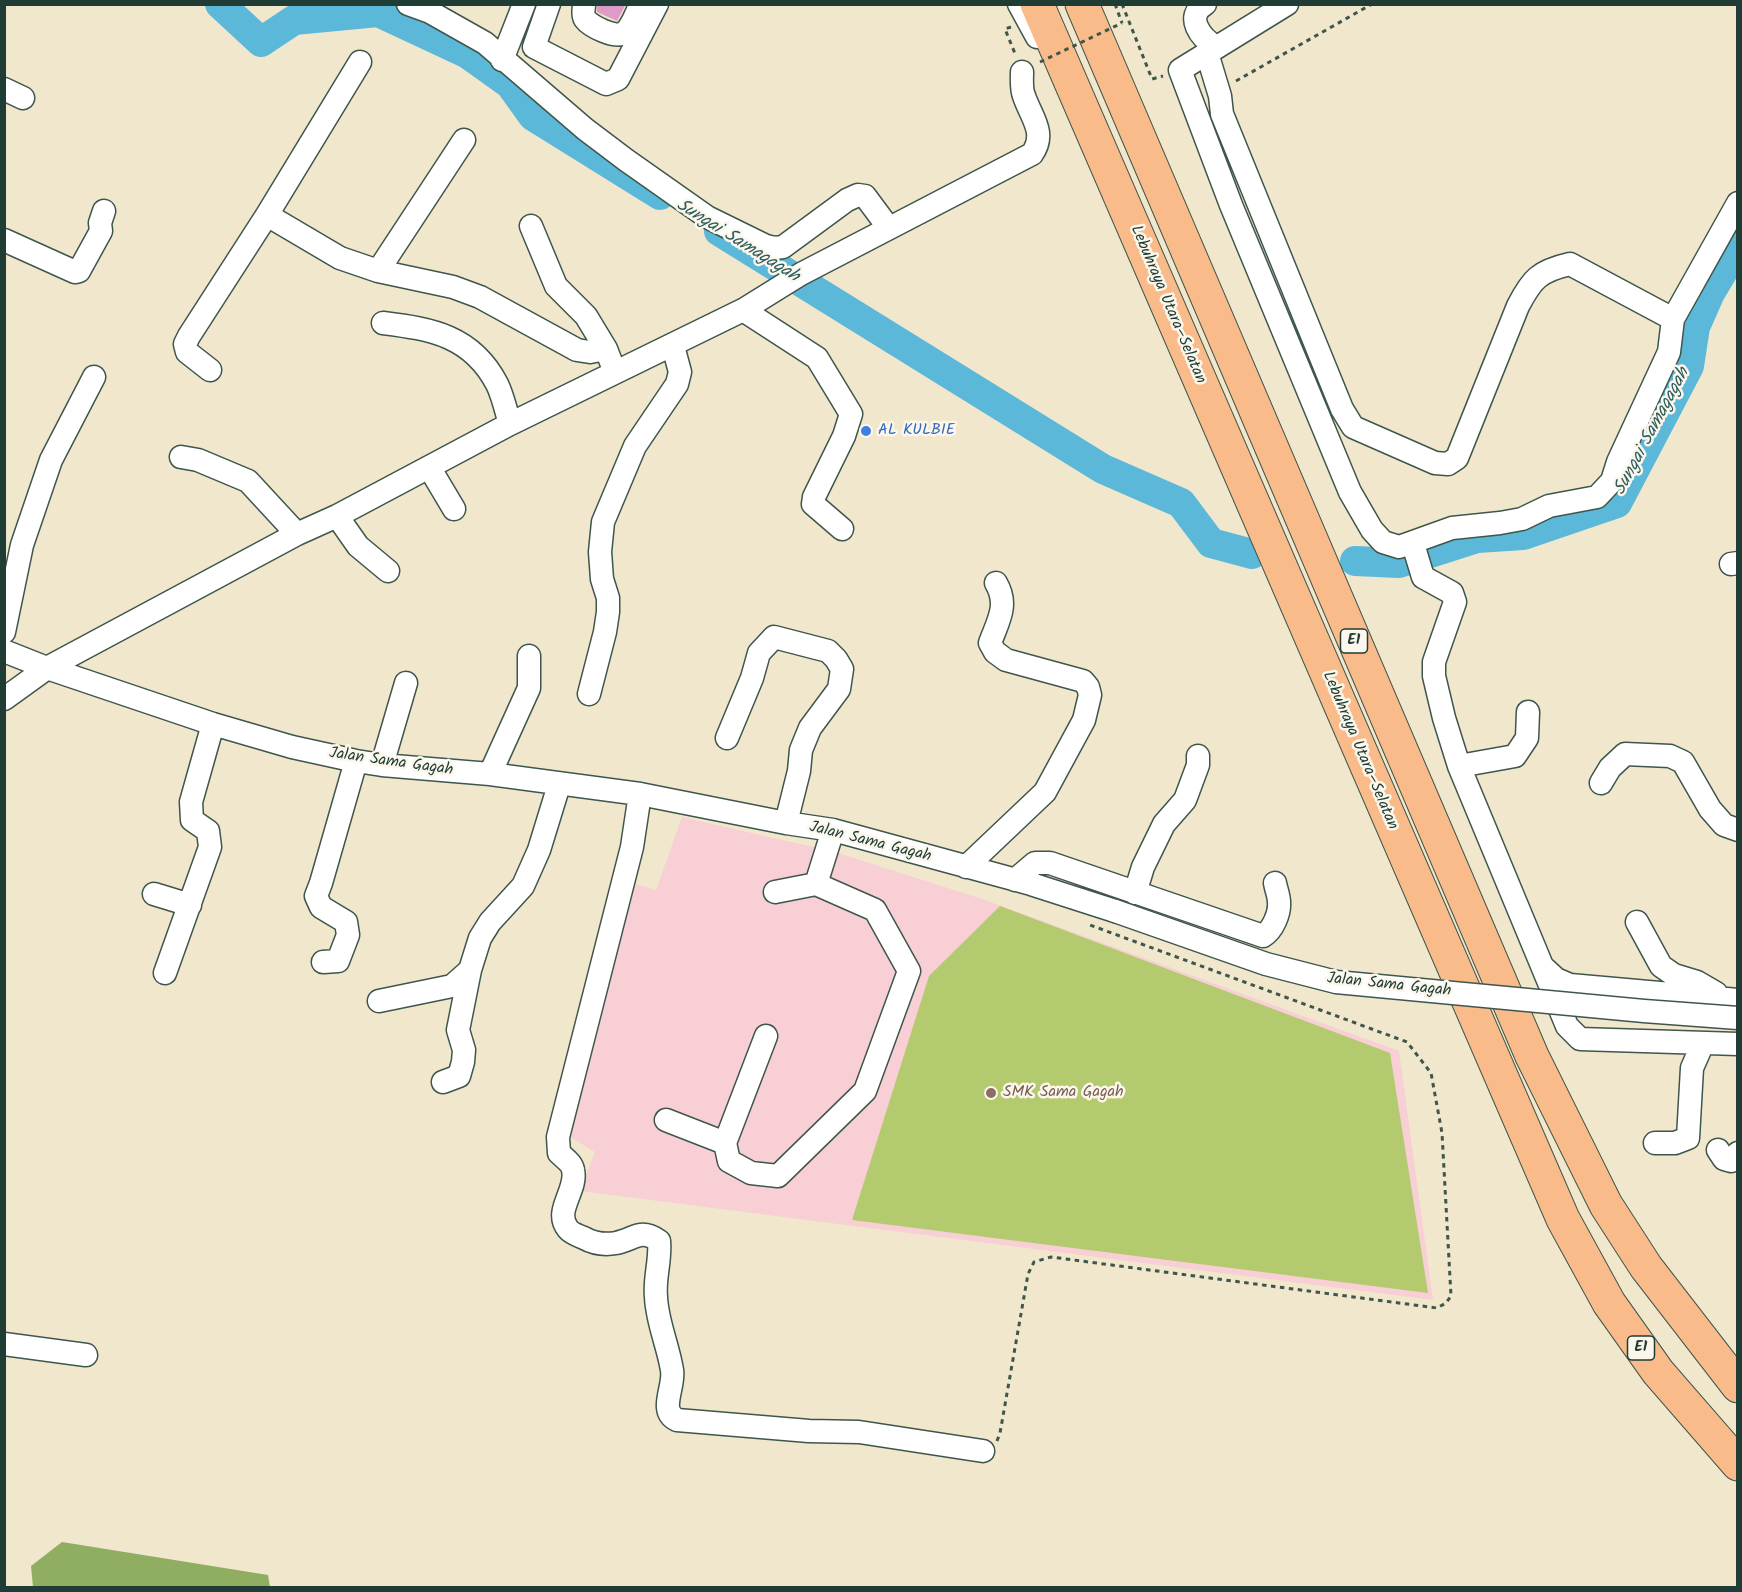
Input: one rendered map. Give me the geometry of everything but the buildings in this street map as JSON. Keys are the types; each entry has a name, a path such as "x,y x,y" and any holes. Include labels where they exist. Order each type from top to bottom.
{"highway":[{"name":"Lebuhraya Utara–Selatan","path":"1037,4 1500,1079 1563,1219 1609,1303 1652,1364 1737,1464"},
{"name":"E1","path":"1082,4 1532,1056 1606,1205 1646,1267 1737,1386"}],"street":[{"path":"408,4 430,12 485,43 502,60 585,129 626,160 707,217 766,246 783,247 847,200 858,195 865,196 888,227"},
{"path":"502,60 524,4"},
{"path":"549,4 534,47 606,84 618,79 657,4"},
{"path":"584,4 583,15 586,21 619,36 626,32 642,4"},
{"path":"1019,4 1062,83 1084,112"},
{"path":"1206,4 1200,8 1196,17 1198,30 1212,50 1222,114 1342,409 1353,427 1435,463 1448,464 1457,458 1518,306 1530,282 1551,268 1570,264 1674,319"},
{"path":"1287,4 1180,70 1231,205 1350,492 1372,530 1383,542 1400,547 1413,546 1429,535 1452,528 1522,519 1550,506 1597,497 1612,481 1618,462 1669,352 1674,319 1737,202"},
{"path":"210,369 187,352 185,344 360,62"},
{"path":"4,699 47,668 297,534 337,516 510,424 743,310 801,274 888,227 1032,154 1038,144 1039,132 1022,93 1031,67"},
{"path":"378,271 464,140"},
{"path":"4,240 75,272 79,271 102,231 100,223 104,211"},
{"path":"267,215 340,258 378,271 453,287 480,297 577,350 590,352 606,349"},
{"path":"531,226 556,286 586,316 606,349 616,372"},
{"path":"743,310 817,358 851,414 844,436 814,497 813,504 842,529"},
{"path":"383,323 416,327 441,334 462,344 475,354 482,360 498,386 510,424"},
{"path":"589,694 608,612 608,598 602,579 600,552 603,522 635,446 677,384 680,372 673,346"},
{"path":"4,632 22,545 51,460 94,377"},
{"path":"181,457 198,460 248,481 297,534"},
{"path":"429,467 454,509"},
{"path":"337,516 358,546 388,571"},
{"path":"1413,546 1423,577 1452,592 1455,602 1434,662 1434,676 1444,718 1459,766 1566,1026 1580,1039 1737,1044"},
{"path":"966,867 1045,792 1084,720 1090,695 1083,681 1006,660 995,652 990,643 1002,610 1002,594 996,583"},
{"path":"727,738 752,678 759,653 774,637 828,651 836,659 842,669 839,689 810,728 801,750 799,771 786,823"},
{"name":"Jalan Sama Gagah","path":"4,651 47,668 213,724 292,747 356,761 490,774 640,794 833,830 1016,880 1115,911 1266,964 1336,982 1737,1018"},
{"path":"490,774 529,688 530,656"},
{"path":"382,765 406,683"},
{"path":"1459,766 1515,756 1527,738 1528,712"},
{"path":"165,973 210,847 208,831 192,820 191,802 213,724"},
{"path":"1601,783 1610,768 1625,754 1670,756 1683,762 1710,809 1724,825 1737,830"},
{"path":"1135,893 1143,867 1164,824 1185,800 1198,765 1198,756"},
{"path":"323,962 338,961 348,935 345,922 321,907 316,896 356,761"},
{"path":"443,1082 459,1076 464,1062 464,1050 458,1030 470,970 480,938 490,922 523,886 539,850 559,785"},
{"path":"640,794 632,847 558,1137 559,1153 570,1164 574,1182 563,1209 563,1220 568,1229 593,1243 615,1243 640,1234 659,1241 660,1252 655,1295 673,1372 667,1410 670,1417 677,1420 773,1428 859,1432 983,1451"},
{"path":"816,884 833,830"},
{"path":"1016,880 1035,862 1050,863 1263,936 1269,933 1280,902 1275,883"},
{"path":"766,1036 725,1143 729,1161 751,1173 778,1176 864,1091 909,971 875,910 816,884 776,892"},
{"path":"154,894 190,905"},
{"path":"1637,922 1661,966 1674,975 1697,982 1731,999"},
{"path":"1543,967 1556,980 1570,985 1731,999"},
{"path":"379,1001 452,986 470,970"},
{"path":"1655,1143 1675,1143 1688,1138 1692,1068 1703,1043"},
{"path":"666,1120 725,1143"},
{"path":"4,1344 86,1355"}],"path":[{"path":"1005,29 1031,67 1122,24 1115,4"},
{"path":"1122,4 1152,79"},
{"path":"1217,88 1240,79 1372,4"},
{"path":"983,1451 996,1445 1000,1433 1028,1274 1034,1262 1051,1257 1437,1308 1446,1304 1451,1296 1442,1133 1431,1073 1407,1042 1084,923"}],"shaded area":[{"name":"SMK Sama Gagah","path":"682,817 835,852 982,899 1399,1051 1433,1300 580,1191 595,1152 567,1135 629,882 656,890"}],"green space":[{"path":"1000,906 1390,1053 1428,1293 852,1220 929,976"},
{"path":"62,1542 268,1575 270,1587 33,1587 31,1566"}],"waterway":[{"name":"Sungai Samagagah","path":"220,4 261,42 294,20 378,12 468,54 510,84 533,116 660,195"},
{"name":"Sungai Samagagah","path":"719,231 1103,469 1181,503 1211,543 1252,554"},
{"name":"Sungai Samagagah","path":"1355,561 1399,563 1477,538 1523,535 1617,503 1689,366 1695,327 1710,293 1738,246"}],"place":[{"name":"AL KULBIE","path":"866,431"},
{"name":"SMK Sama Gagah","path":"991,1093"}]}
